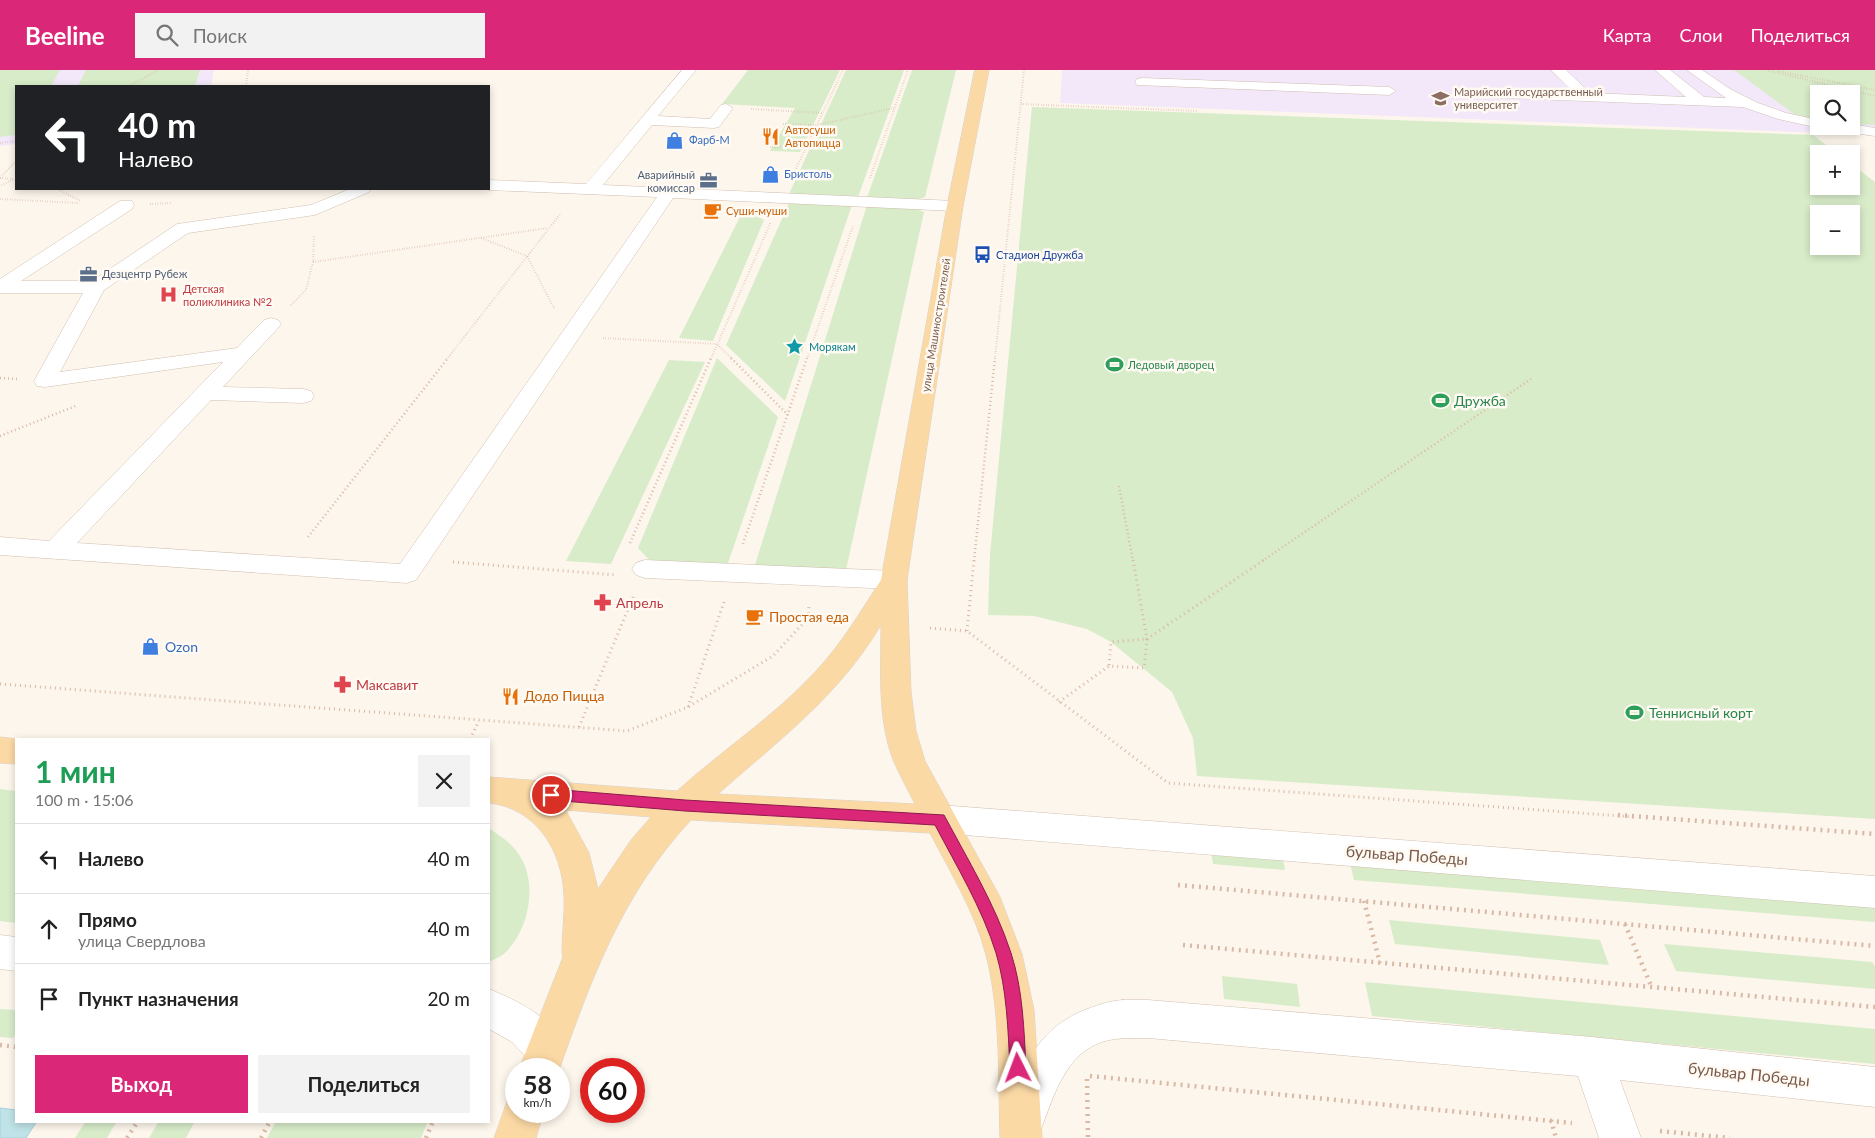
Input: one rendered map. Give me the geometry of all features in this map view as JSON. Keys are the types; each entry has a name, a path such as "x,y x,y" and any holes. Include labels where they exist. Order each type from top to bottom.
{"main road":[{"name":"улица Машиностроителей","path":"982,70 955,206 894,580 896,692 901,731 910,762 987,909 1004,954 1015,1010 1021,1132"},
{"name":"улица Машиностроителей","path":"580,959 613,895 644,850 685,806 816,691 847,656 894,580"},
{"path":"0,750 15,751"},
{"path":"501,791 685,806 939,819"},
{"path":"501,791 553,818 572,853 582,894 580,959 542,1058"},
{"path":"515,1138 520,1123"}],"street":[{"path":"585,189 689,70"},
{"path":"1558,70 1586,97"},
{"path":"1662,70 1700,101"},
{"path":"1694,70 1721,91 1742,103 1776,116 1810,122"},
{"path":"1380,77 1398,106"},
{"path":"1142,82 1389,91"},
{"path":"1480,93 1742,103"},
{"path":"647,120 714,124 726,108"},
{"path":"1776,116 1782,134"},
{"path":"1860,131 1875,132"},
{"path":"1860,132 1875,143"},
{"path":"490,185 955,206"},
{"path":"243,353 45,381 96,287 182,228 315,210 361,190"},
{"path":"3,550 55,550 408,574 668,193"},
{"path":"0,287 126,205"},
{"path":"0,287 96,287"},
{"path":"55,550 271,324"},
{"path":"204,393 303,396"},
{"path":"643,573 733,573 894,580"},
{"name":"бульвар Победы","path":"939,819 1875,892"},
{"path":"0,952 15,954"},
{"path":"490,1009 526,1028 541,1058"},
{"name":"бульвар Победы","path":"1021,1132 1043,1070 1066,1040 1099,1023 1148,1019 1592,1057 1875,1087"},
{"path":"1592,1057 1619,1133"}],"path":[{"path":"131,85 158,70"},
{"path":"246,85 248,70"},
{"path":"643,573 627,549 782,198 843,70"},
{"path":"688,707 908,70"},
{"path":"967,631 1024,70"},
{"path":"1766,70 1875,96"},
{"path":"1775,70 1875,90"},
{"path":"726,108 823,113"},
{"path":"783,124 817,125 894,108"},
{"path":"0,143 15,141"},
{"path":"770,146 806,148"},
{"path":"0,178 15,163"},
{"path":"0,178 14,178 0,186"},
{"path":"286,566 549,228 585,189"},
{"path":"0,199 84,203 59,190"},
{"path":"271,324 306,290 313,262 315,210"},
{"path":"313,262 549,228"},
{"path":"481,238 527,256 568,337 717,344 788,415"},
{"path":"1110,666 1111,642 1147,639 1531,379"},
{"path":"1059,702 1110,666 1144,668 1147,639 1119,486"},
{"path":"418,560 643,573"},
{"path":"579,728 643,573"},
{"path":"0,684 479,722 627,731 688,707 773,656 808,618 813,577"},
{"path":"808,618 830,620"},
{"path":"930,628 967,631 1168,783 1875,834"},
{"path":"471,738 479,722"},
{"path":"1178,885 1875,946"},
{"path":"1364,900 1380,963"},
{"path":"1625,923 1652,988"},
{"path":"1183,945 1875,1008"},
{"path":"0,1045 15,1047"},
{"path":"1088,1138 1087,1076 1551,1120 1619,1133 1730,1138"},
{"path":"1551,1120 1556,1138"},
{"path":"128,1138 137,1123"},
{"path":"261,1138 269,1123"},
{"path":"426,1138 432,1123"}],"shaded area":[{"path":"0,70 214,70 211,85 15,85 15,144 0,146"},
{"name":"Марийский государственный университет","path":"1062,70 1875,70 1875,135 1860,134 1860,85 1810,85 1810,132 1060,103"}],"green space":[{"path":"0,70 60,70 52,85 15,85 15,135 0,137"},
{"path":"86,70 200,70 195,85 78,85"},
{"path":"748,70 840,70 800,152 770,151 795,108 722,104"},
{"path":"846,70 904,70 858,197 789,194"},
{"path":"912,70 956,70 925,197 914,201 867,198"},
{"path":"1734,70 1875,70 1875,125 1860,124 1860,85 1810,85 1810,118 1794,114"},
{"name":"Дружба","path":"1032,107 1813,135 1826,145 1810,145 1810,195 1860,195 1860,171 1875,182 1875,819 1197,776 1193,738 1172,692 1111,642 1087,629 1034,616 988,615 990,555"},
{"path":"789,203 852,205 785,401 726,345"},
{"path":"867,205 914,207 924,212 846,570 755,565"},
{"path":"744,209 764,220 713,341 679,338"},
{"path":"717,358 778,417 726,569 654,565 638,548"},
{"path":"669,360 705,362 611,564 566,561"},
{"path":"0,789 15,791 15,923 0,921"},
{"path":"490,829 513,847 527,872 529,886 529,901 521,929 515,941 500,957 490,962"},
{"path":"1210,845 1281,850 1285,870 1213,864"},
{"path":"1348,855 1875,897 1875,922 1354,880"},
{"path":"1389,920 1600,940 1609,965 1395,944"},
{"path":"1664,944 1872,962 1875,966 1875,989 1676,971"},
{"path":"1222,976 1297,984 1300,1007 1224,999"},
{"path":"1365,982 1875,1029 1875,1064 1372,1016"},
{"path":"0,1009 15,1010 15,1035 13,1038 0,1037"},
{"path":"85,1123 116,1123 107,1138 75,1138"},
{"path":"158,1123 194,1123 186,1138 149,1138"},
{"path":"275,1123 427,1123 421,1138 267,1138"}],"water":[{"path":"0,1108 15,1110 15,1123 36,1123 26,1138 0,1138"}],"place":[{"name":"Марийский государственный университет","path":"1440,98"},
{"name":"Автосуши Автопицца","path":"771,136"},
{"name":"Фарб-М","path":"675,140"},
{"name":"Бристоль","path":"770,174"},
{"name":"Аварийный комиссар","path":"709,181"},
{"name":"Суши-муши","path":"712,211"},
{"name":"Стадион Дружба","path":"982,255"},
{"name":"Дезцентр Рубеж","path":"88,274"},
{"name":"Детская поликлиника №2","path":"169,295"},
{"name":"Морякам","path":"795,347"},
{"name":"Ледовый дворец","path":"1114,365"},
{"name":"Дружба","path":"1440,401"},
{"name":"Апрель","path":"602,603"},
{"name":"Простая еда","path":"755,617"},
{"name":"Ozon","path":"151,647"},
{"name":"Максавит","path":"342,685"},
{"name":"Додо Пицца","path":"510,696"},
{"name":"Теннисный корт","path":"1635,713"}],"route":[{"path":"551,795 685,806 939,819 987,909 1004,954 1015,1010 1018,1068"}]}
